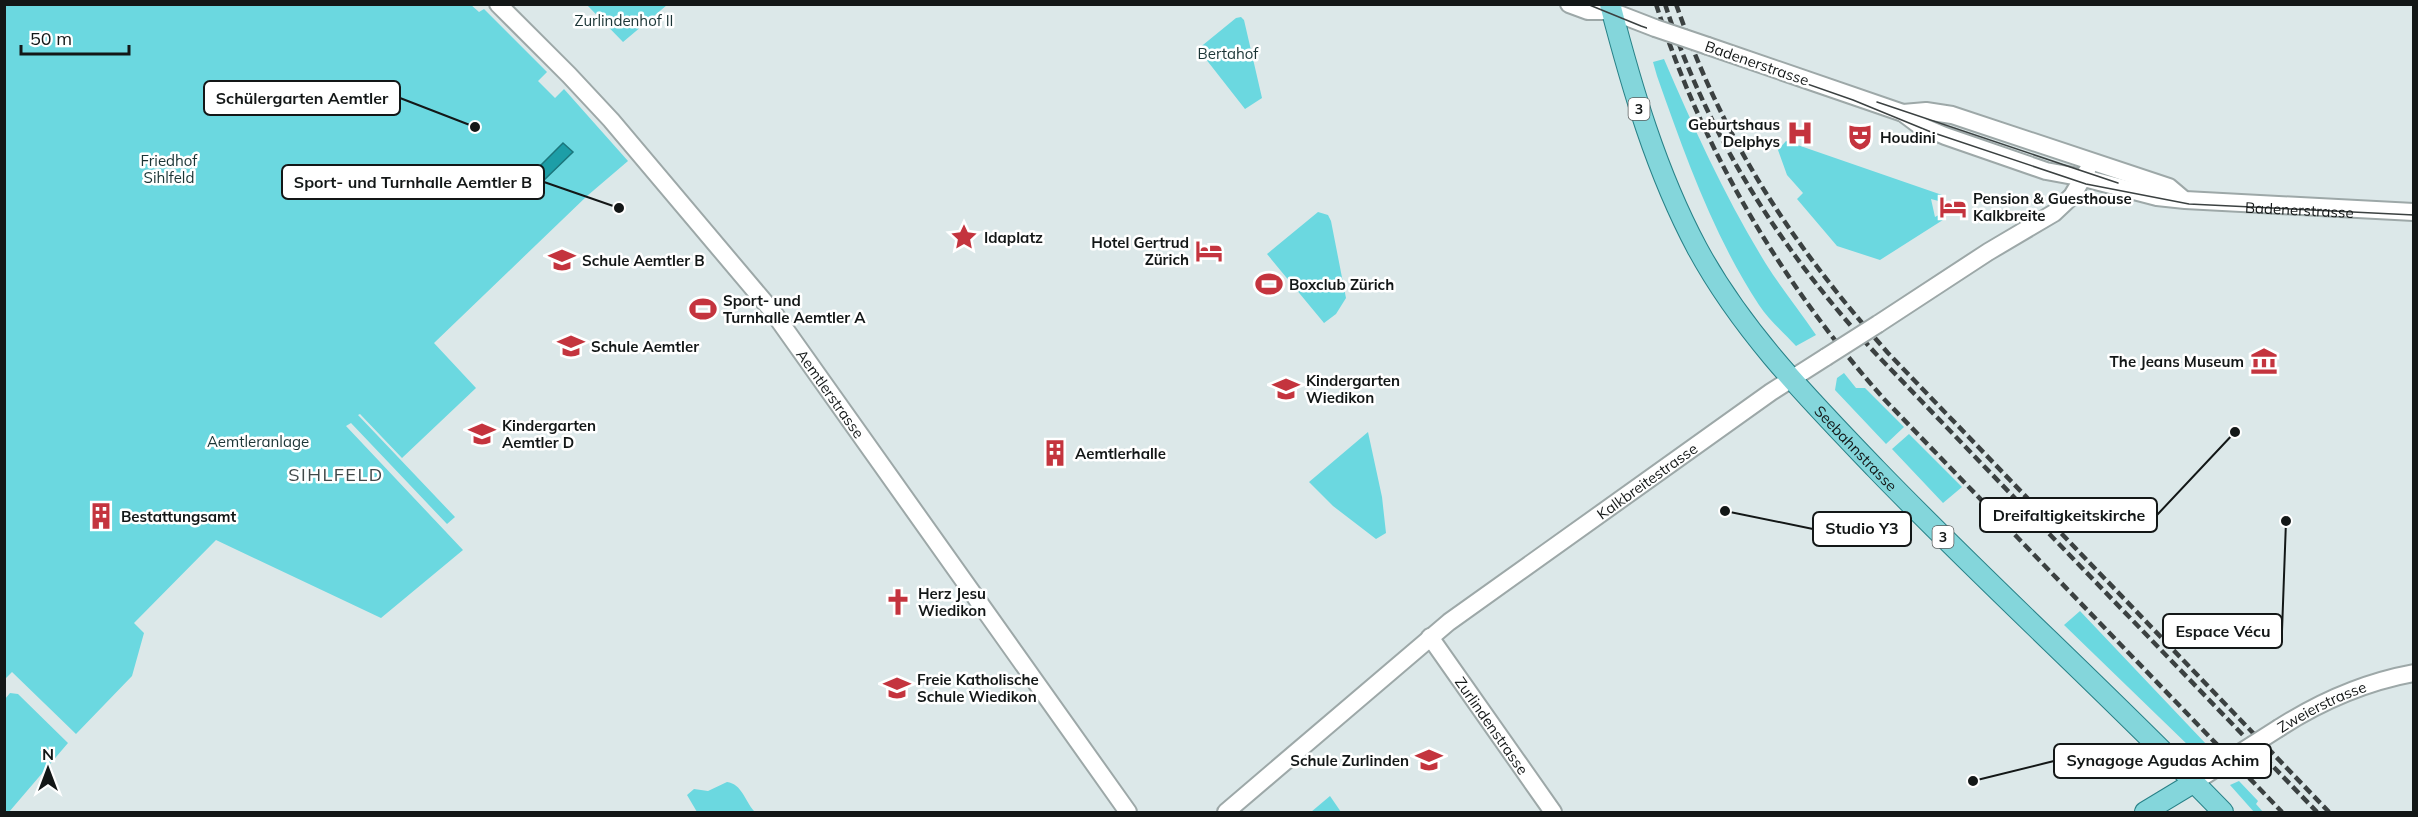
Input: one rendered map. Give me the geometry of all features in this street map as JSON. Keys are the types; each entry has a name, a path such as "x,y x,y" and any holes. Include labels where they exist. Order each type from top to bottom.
{"main road":[{"name":"Seebahnstrasse","path":"1609,7 1641,115 1675,204 1698,250 1738,315 1791,379 1895,488 1992,586 2113,701 2223,813"},
{"name":"Zweierstrasse","path":"2145,813 2193,783"}],"street":[{"name":"Aemtlerstrasse","path":"498,4 569,75 617,128 773,312 1128,813"},
{"name":"Badenerstrasse","path":"1569,4 1588,11 1609,7 1655,28 1903,113 1919,125 1945,136 2046,171 2088,170"},
{"name":"Badenerstrasse","path":"1903,113 1926,111 1952,115 2157,196 2185,200 2414,213"},
{"name":"Kalkbreitestrasse","path":"1226,813 1458,615 1791,379 2054,213 2072,196 2088,170"},
{"name":"Zurlindenstrasse","path":"1430,637 1553,813"},
{"name":"Zweierstrasse","path":"2193,783 2296,717 2349,691 2387,678 2414,673"}],"green space":[{"name":"Friedhof Sihlfeld","path":"470,4 479,12 484,9 547,72 538,81 555,98 564,89 628,161 587,196 434,343 476,388 402,458 360,414 358,415 455,517 447,524 351,423 346,426 463,550 381,618 216,540 134,623 144,633 132,676 76,734 12,672 5,679 5,5"},
{"name":"Zurlindenhof II","path":"587,5 667,5 623,42"},
{"name":"Bertahof","path":"1241,17 1244,20 1262,98 1245,109 1198,49 1236,18"},
{"path":"1664,59 1737,214 1772,273 1816,335 1796,346 1759,305 1714,223 1689,165 1657,76 1653,62"},
{"path":"1786,141 1945,196 1946,203 1931,199 1935,217 1946,211 1946,218 1880,260 1837,246 1797,199 1803,193 1787,175 1778,150"},
{"path":"1318,212 1328,215 1331,221 1346,298 1336,314 1324,323 1267,254"},
{"path":"1844,373 1856,388 1865,388 1904,427 1886,444 1835,390 1837,378"},
{"path":"1368,432 1382,497 1386,533 1376,539 1333,506 1309,482"},
{"path":"1909,434 1962,487 1943,503 1892,449"},
{"path":"2080,611 2207,745 2201,749 2191,748 2064,625"},
{"path":"10,693 18,694 68,743 9,812 5,812 5,699"},
{"path":"2239,781 2258,801 2256,804 2263,812 2254,812 2230,785"},
{"path":"727,782 740,789 754,811 697,812 687,795 694,789 708,791"},
{"path":"1330,796 1341,812 1311,812"}],"shaded area":[{"path":"563,143 573,152 541,183 532,174"}],"tram line":[{"path":"1587,4 1641,26 1853,100 1931,132 2086,184 2189,204 2414,215"},
{"path":"1877,102 2118,183"}],"railway":[{"path":"1656,4 1675,59 1722,164 1779,263 1812,310 1884,399 2282,812"},
{"path":"1665,4 1682,53 1726,147 1780,235 1811,277 1878,356 2317,812"},
{"path":"1676,4 1695,55 1739,147 1791,231 1853,312 1888,353 2329,812"}],"place":[{"name":"Schülergarten Aemtler","path":"475,127"},
{"name":"Geburtshaus Delphys","path":"1800,133"},
{"name":"Houdini","path":"1860,137"},
{"name":"Pension & Guesthouse Kalkbreite","path":"1953,207"},
{"name":"Sport- und Turnhalle Aemtler B","path":"619,208"},
{"name":"Idaplatz","path":"964,237"},
{"name":"Hotel Gertrud Zürich","path":"1209,251"},
{"name":"Schule Aemtler B","path":"562,260"},
{"name":"Boxclub Zürich","path":"1269,284"},
{"name":"Sport- und Turnhalle Aemtler A","path":"703,309"},
{"name":"Schule Aemtler","path":"571,346"},
{"name":"The Jeans Museum","path":"2264,361"},
{"name":"Kindergarten Wiedikon","path":"1286,389"},
{"name":"Dreifaltigkeitskirche","path":"2235,432"},
{"name":"Kindergarten Aemtler D","path":"482,434"},
{"name":"Aemtlerhalle","path":"1055,453"},
{"name":"Studio Y3","path":"1725,511"},
{"name":"Bestattungsamt","path":"101,516"},
{"name":"Espace Vécu","path":"2286,521"},
{"name":"Herz Jesu Wiedikon","path":"898,602"},
{"name":"Freie Katholische Schule Wiedikon","path":"897,688"},
{"name":"Schule Zurlinden","path":"1429,760"},
{"name":"Synagoge Agudas Achim","path":"1973,781"}],"district":[{"name":"SIHLFELD","path":"336,474"}],"park label":[{"name":"Aemtleranlage","path":"258,441"}]}
